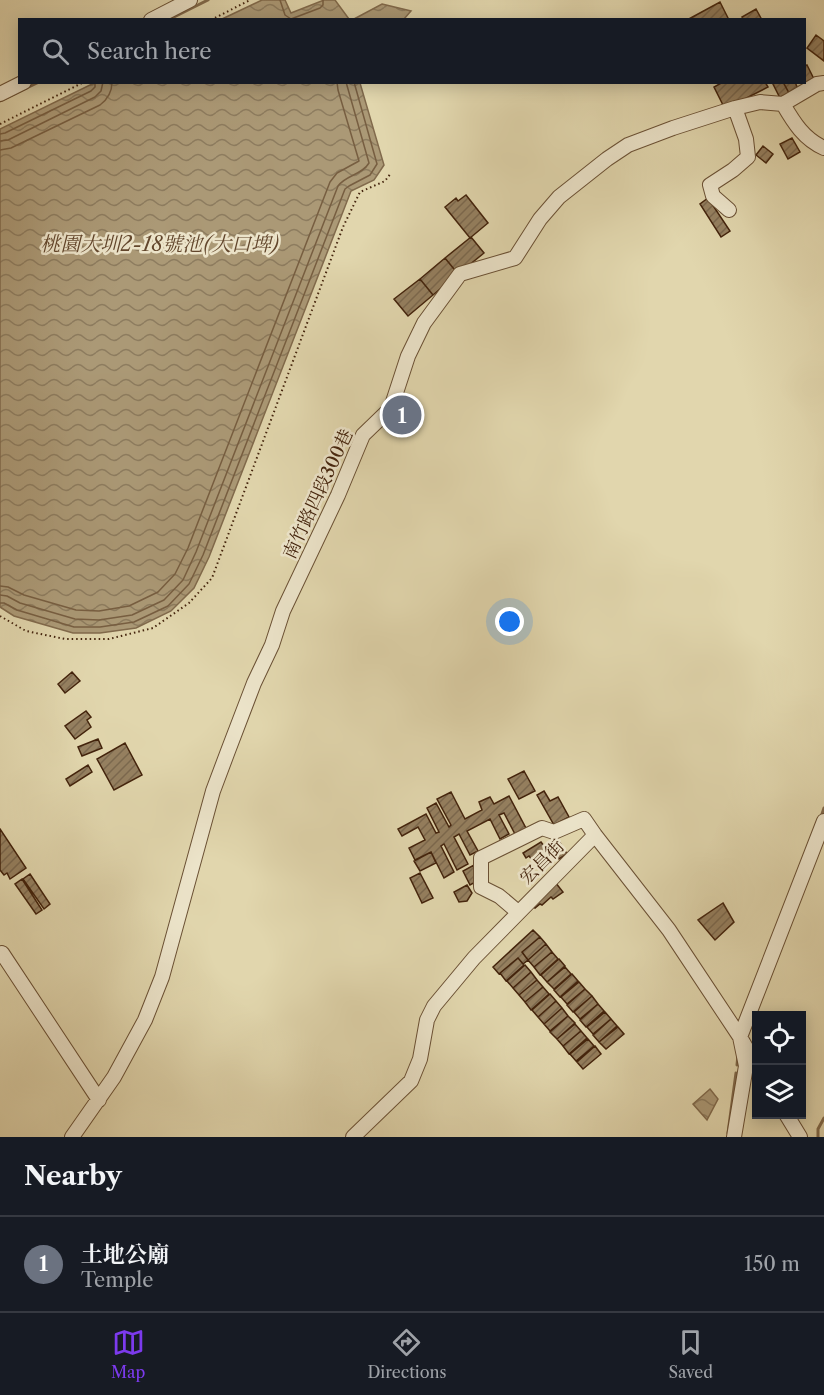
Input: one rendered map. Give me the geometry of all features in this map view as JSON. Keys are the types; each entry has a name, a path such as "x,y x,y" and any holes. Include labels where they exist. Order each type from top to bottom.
{"street":[{"path":"155,18 190,0"},
{"path":"824,83 817,84 783,104 804,136 824,148"},
{"path":"0,94 20,84"},
{"name":"南竹路四段300巷","path":"72,1137 114,1077 145,1020 162,977 213,791 254,683 363,435 391,408 405,363 424,323 460,274 515,258 540,219 559,197 628,145 735,108 760,102 783,104"},
{"path":"729,210 713,196 710,185 748,157 746,139 735,108"},
{"path":"518,912 499,896 482,887 481,858 542,828 554,832 584,819 669,930 752,1058"},
{"path":"734,1136 746,1066 740,1037 824,821"},
{"name":"宏昌街","path":"353,1137 411,1081 420,1059 427,1020 434,1006 474,958 595,835"},
{"path":"1,953 99,1100"},
{"path":"789,1119 800,1137"}],"path":[{"path":"215,18 250,0"},
{"path":"0,124 80,84"},
{"path":"0,616 26,631 65,639 109,639 153,628 189,603 212,578 343,227 360,192 385,181 391,173"}],"water":[{"path":"262,0 285,0 291,13 324,0 335,0 348,18 224,18"},
{"path":"382,4 411,11 405,18 356,18"},
{"name":"桃園大圳2-18號池(大口埤)","path":"92,84 360,84 384,165 374,180 351,191 209,557 194,588 171,611 136,628 100,633 73,633 14,616 0,607 0,129"},
{"path":"710,1089 718,1099 707,1120 693,1104"}],"building":[{"path":"720,2 728,18 691,18"},
{"path":"756,9 761,18 743,18"},
{"path":"816,35 824,41 824,61 807,48"},
{"path":"806,65 815,81 807,84 806,82"},
{"path":"719,84 766,84 768,87 725,109 714,87"},
{"path":"773,84 784,84 789,93 780,98"},
{"path":"784,84 796,84 798,89 789,93"},
{"path":"792,138 800,152 788,159 780,144"},
{"path":"763,146 773,154 766,163 756,155"},
{"path":"466,195 488,223 470,238 445,207 456,198 458,201"},
{"path":"708,198 730,231 721,237 700,204"},
{"path":"471,237 484,253 458,274 445,258"},
{"path":"445,258 458,274 433,295 420,279"},
{"path":"420,279 433,295 408,316 394,299"},
{"path":"412,408 412,420 393,422 392,411"},
{"path":"72,672 80,681 65,693 58,684"},
{"path":"86,711 91,717 87,720 91,727 75,739 65,726"},
{"path":"98,739 102,748 82,756 78,747"},
{"path":"125,743 142,775 114,790 97,759"},
{"path":"88,765 92,772 70,786 66,779"},
{"path":"524,771 535,791 519,799 508,779"},
{"path":"544,791 550,801 558,797 569,817 554,825 537,795"},
{"path":"451,792 465,819 482,810 479,802 490,797 494,804 509,796 528,832 517,838 504,813 499,815 509,834 500,839 490,819 467,831 478,851 470,855 459,834 454,837 468,864 457,870 444,844 441,846 454,872 444,878 431,852 415,860 409,848 425,840 418,827 402,836 398,829 426,814 436,833 439,832 427,808 436,803 449,827 451,825 437,799"},
{"path":"0,829 26,868 10,879 7,873 4,875 0,870"},
{"path":"557,838 567,854 559,859 549,843"},
{"path":"541,842 544,846 549,843 552,849 533,861 529,856 526,858 523,853"},
{"path":"431,852 436,863 420,871 414,861"},
{"path":"474,865 481,879 470,885 463,871"},
{"path":"420,873 433,898 422,903 410,878"},
{"path":"30,874 50,904 44,909 23,879"},
{"path":"22,879 42,910 36,914 15,884"},
{"path":"555,882 563,892 553,899 551,897 542,905 535,908 532,906"},
{"path":"467,885 472,893 467,901 459,902 454,892"},
{"path":"723,903 734,922 715,940 698,920"},
{"path":"533,930 540,937 522,952 528,960 523,964 518,958 499,974 493,967"},
{"path":"540,937 546,944 528,960 522,952"},
{"path":"546,944 552,952 534,967 528,960"},
{"path":"552,952 558,959 540,975 534,967"},
{"path":"518,958 524,965 506,981 500,973"},
{"path":"559,959 565,966 547,982 541,975"},
{"path":"525,965 531,972 513,988 507,981"},
{"path":"565,967 571,974 554,989 547,982"},
{"path":"531,972 537,980 519,995 513,988"},
{"path":"572,974 578,981 560,997 554,990"},
{"path":"537,980 543,987 525,1002 519,995"},
{"path":"579,982 585,989 567,1004 561,997"},
{"path":"543,987 549,994 531,1010 525,1002"},
{"path":"585,989 592,996 573,1012 567,1005"},
{"path":"550,994 556,1001 538,1017 532,1010"},
{"path":"592,996 598,1004 580,1019 574,1012"},
{"path":"556,1001 562,1008 544,1024 538,1017"},
{"path":"598,1004 604,1011 586,1027 580,1020"},
{"path":"562,1008 568,1016 550,1031 544,1024"},
{"path":"605,1012 611,1019 593,1034 587,1027"},
{"path":"568,1016 575,1023 557,1039 550,1032"},
{"path":"611,1019 617,1026 599,1042 593,1035"},
{"path":"575,1024 581,1031 563,1046 557,1039"},
{"path":"618,1027 624,1034 606,1049 599,1042"},
{"path":"581,1031 587,1038 569,1054 563,1046"},
{"path":"588,1039 594,1046 576,1061 570,1054"},
{"path":"595,1046 601,1054 583,1069 577,1062"}],"waterway":[{"path":"172,18 208,0"},
{"path":"0,101 35,84"},
{"path":"821,817 824,808"},
{"path":"737,1065 738,1055"},
{"path":"728,1133 736,1073"},
{"path":"818,1137 818,1129 824,1118"}],"place":[{"name":"土地公廟","path":"402,415"}]}
